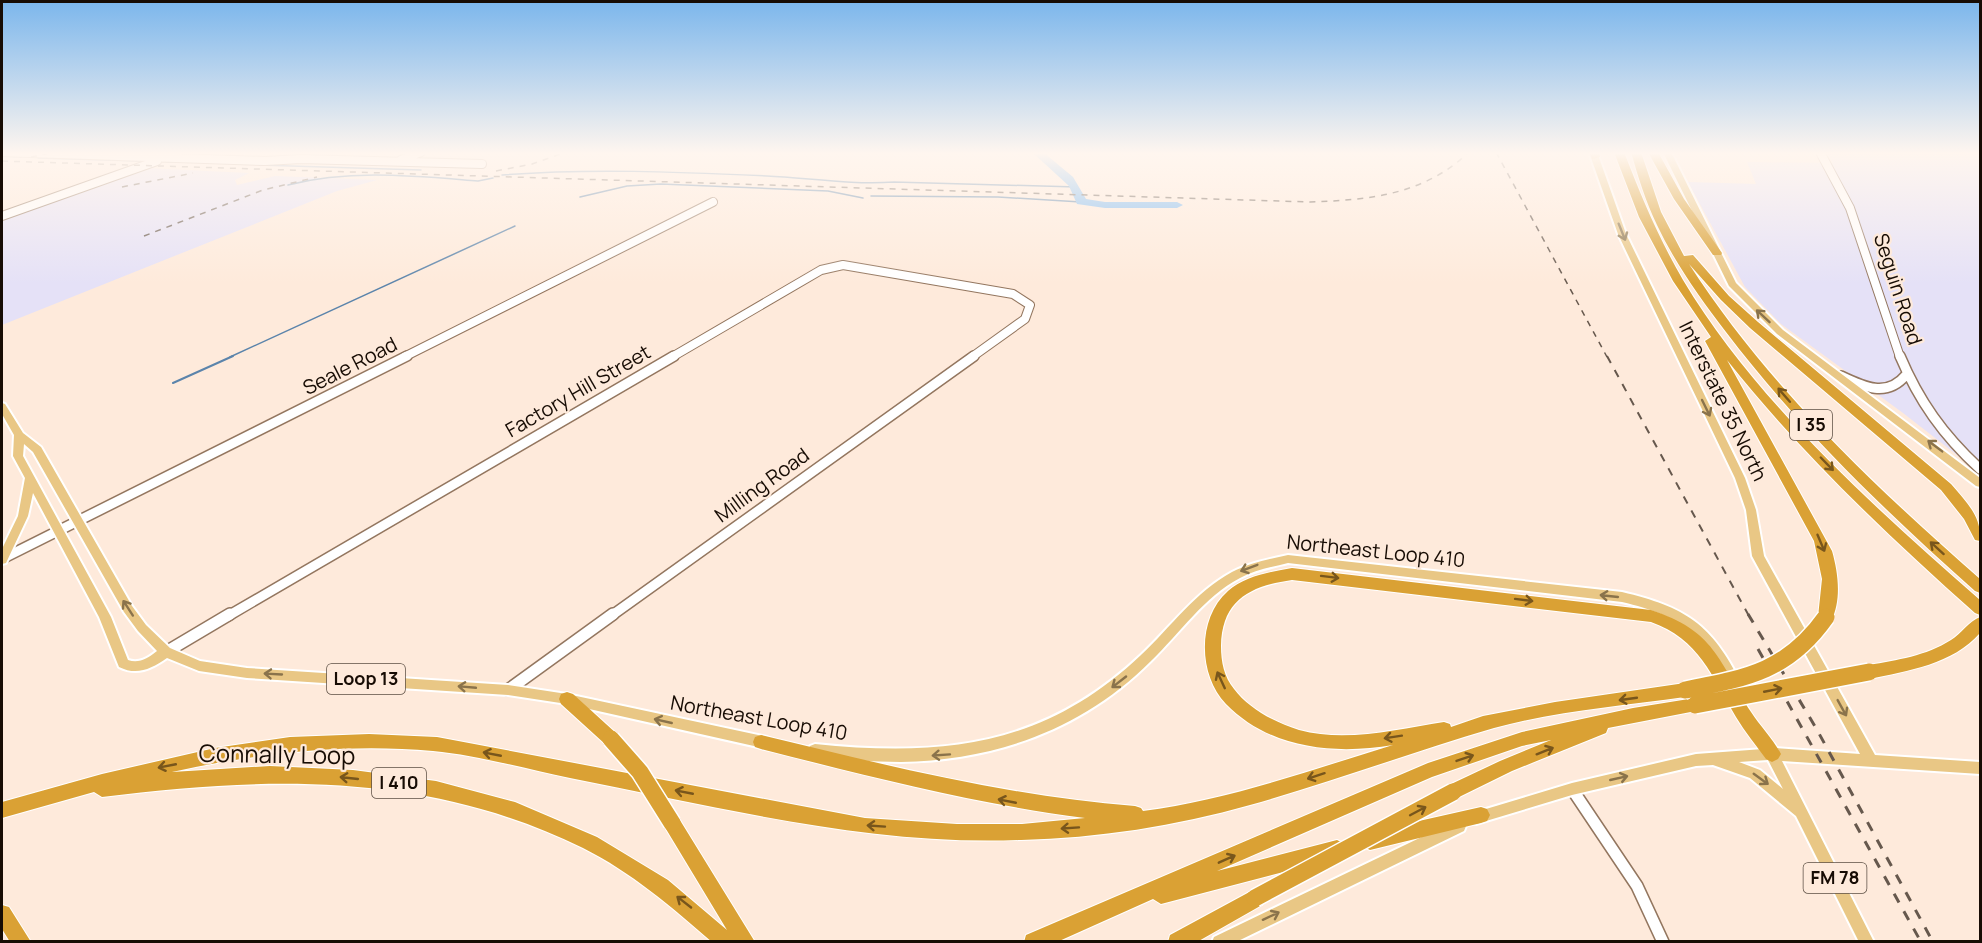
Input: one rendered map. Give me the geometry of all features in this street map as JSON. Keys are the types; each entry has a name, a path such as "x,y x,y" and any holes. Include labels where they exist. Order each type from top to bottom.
{"highway":[{"name":"I 35","path":"1635,196 1646,226 1669,268 1707,324 1755,386 1843,481 1980,609"},
{"name":"I 35","path":"1651,196 1656,212 1670,238 1734,335 1787,399 1870,486 1980,587"},
{"path":"1677,196 1717,253"},
{"path":"1670,238 1683,248 1725,298 1754,325 1946,487 1969,516 1980,536"},
{"path":"1033,942 1428,771 1522,739 1633,715 1690,698 1773,668 1804,647 1826,617 1831,581 1828,561 1821,541 1710,339 1707,324"},
{"path":"1773,754 1743,714 1709,652 1683,628 1651,616 1292,573 1271,576 1242,588 1228,599 1215,620 1212,639 1218,679 1231,698 1251,715 1276,729 1324,742 1350,743 1492,722 1555,709 1690,698 1869,672 1941,655 1976,630"},
{"path":"567,699 610,739 640,772 746,942"},
{"path":"1177,942 1453,792 1506,766 1633,715"},
{"path":"29,802 135,772 241,752 328,742 385,741 437,744 774,810 866,825 957,832 1022,832 1170,816 1250,797 1492,722"},
{"path":"761,742 1008,802 1090,812 1170,816"},
{"name":"Connally Loop","path":"2,810 29,802 135,784 223,775 328,776 411,784 488,800 556,825 603,847 647,873 693,909 727,942"},
{"path":"1116,906 1481,815"},
{"path":"2,914 22,942"}],"main road":[{"name":"Interstate 35 North","path":"1609,196 1622,234 1740,478 1751,510 1758,556 1870,759"},
{"path":"1689,196 1732,284 1756,310 1780,332 1980,483"},
{"name":"Loop 13","path":"2,406 19,435 37,450 128,609 166,652 199,666 247,673 508,690 567,699"},
{"name":"Loop 13","path":"19,435 18,456 105,617 123,663 132,668 139,667 166,652"},
{"path":"2,559 23,516 30,478"},
{"name":"Northeast Loop 410","path":"567,699 761,742 853,755 900,758 952,754 1002,743 1068,716 1099,698 1128,676 1211,590 1229,577 1266,562 1288,560 1622,597 1666,608 1696,628 1718,650 1773,754"},
{"path":"1219,942 1481,815 1572,789 1711,759 1773,754 1980,768"},
{"name":"FM 78","path":"1773,754 1867,942"},
{"path":"1711,759 1741,767 1755,774 1803,814"}],"street":[{"path":"2,216 57,196"},
{"name":"Seguin Road","path":"1844,196 1851,208 1906,375 1941,434 1980,469"},
{"name":"Seale Road","path":"2,559 713,202"},
{"name":"Factory Hill Street","path":"166,652 821,270 853,266 1013,294 1030,305"},
{"name":"Milling Road","path":"508,690 1025,319 1030,305"},
{"name":"Seguin Road","path":"1840,376 1862,386 1890,390 1898,387 1906,375"},
{"path":"1572,789 1637,886 1663,942"}],"shaded area":[{"path":"69,196 324,196 2,325 2,221"},
{"path":"1696,196 1980,196 1980,473 1903,413 1781,324 1745,287"}],"waterway":[{"path":"580,197 584,196"},
{"path":"853,196 863,198"},
{"path":"872,196 998,197 1081,202"},
{"path":"1079,196 1081,202 1105,205 1177,205"},
{"path":"230,357 515,226"},
{"path":"173,383 233,356"}],"railway":[{"path":"144,236 247,196"},
{"path":"1119,196 1310,202 1378,196"},
{"path":"1520,196 1607,357"},
{"path":"1607,356 1749,616"},
{"path":"1748,614 1816,728 1933,942"},
{"path":"1758,649 1921,942"}]}
